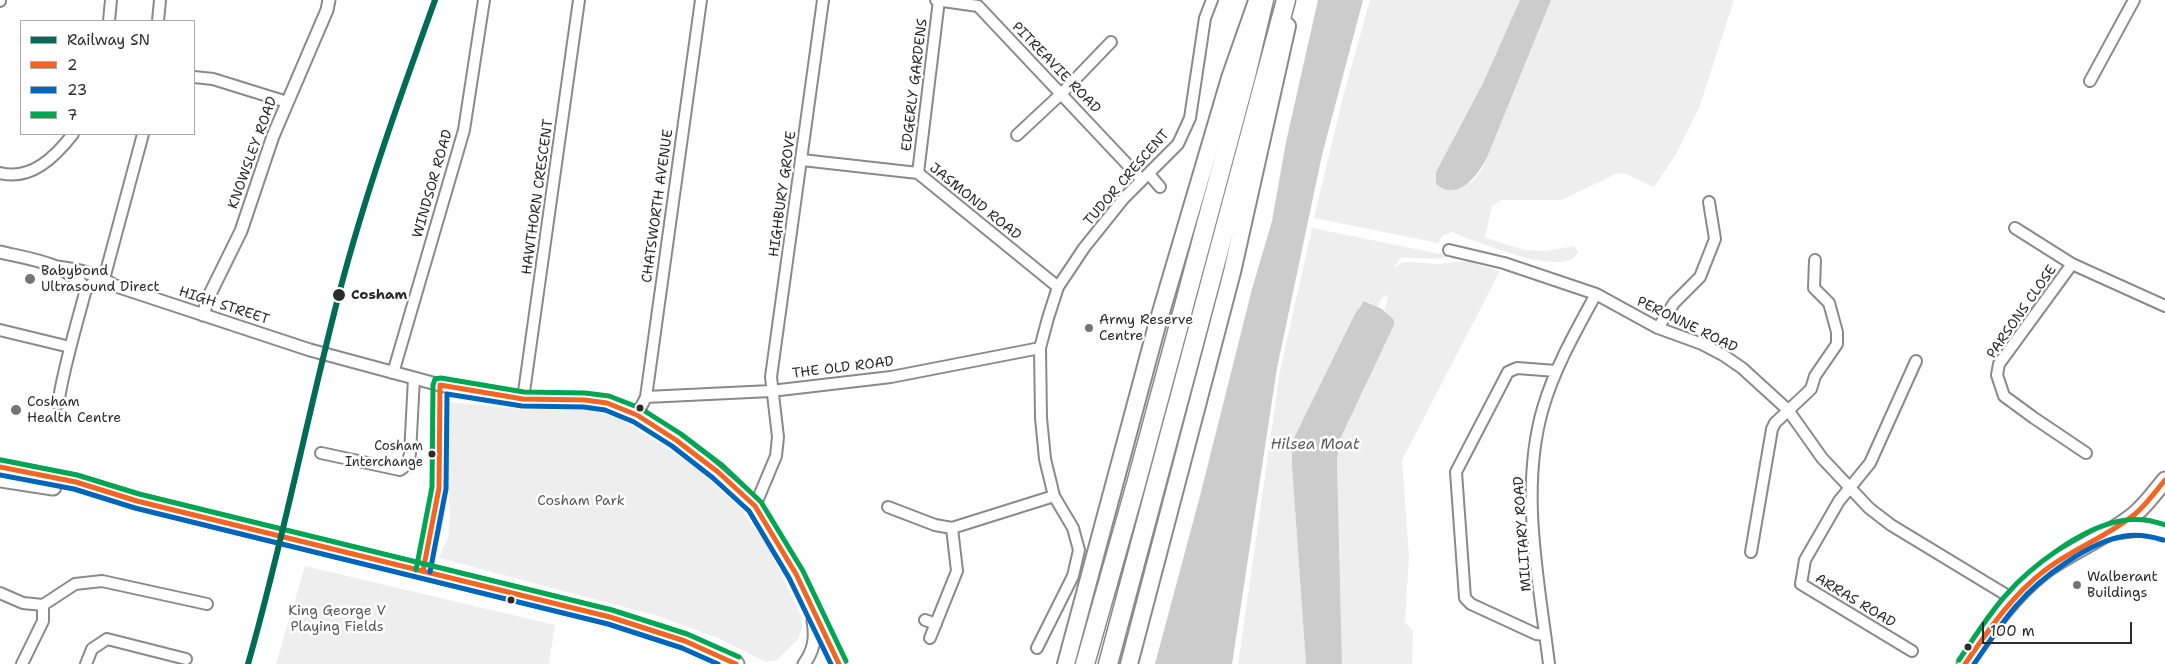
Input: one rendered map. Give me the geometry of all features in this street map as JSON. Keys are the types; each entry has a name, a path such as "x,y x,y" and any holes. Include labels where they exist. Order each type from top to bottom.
{"highway":[{"path":"1066,664 1158,320 1230,78 1258,0"},
{"path":"1085,664 1136,484 1246,76 1264,0"},
{"path":"1108,664 1286,0"},
{"path":"1129,664 1232,272 1293,0"}],"main road":[{"path":"0,467 76,482 136,501 610,617 685,641 736,664"},
{"path":"0,479 136,501"},
{"path":"1965,664 2013,599 2046,570 2110,532 2136,513 2165,480"},
{"path":"2110,532 2146,527 2165,533"}],"street":[{"path":"110,20 111,0"},
{"path":"158,20 160,0"},
{"name":"KNOWSLEY ROAD","path":"203,315 209,296 241,231 273,136 329,0"},
{"name":"WINDSOR ROAD","path":"393,372 464,130 484,0"},
{"name":"HAWTHORN CRESCENT","path":"524,398 579,0"},
{"name":"CHATSWORTH AVENUE","path":"637,415 646,397 702,0"},
{"name":"HIGHBURY GROVE","path":"755,506 776,456 778,437 771,391 771,377 823,0"},
{"name":"PITREAVIE ROAD","path":"937,0 978,6 1145,177"},
{"name":"EDGERLY GARDENS","path":"918,173 937,0"},
{"name":"TUDOR CRESCENT","path":"1037,648 1073,576 1079,550 1073,528 1054,496 1045,458 1041,418 1040,348 1058,287 1084,248 1124,198 1178,144 1190,118 1205,18 1212,0"},
{"path":"2090,81 2134,0"},
{"path":"1017,136 1111,42"},
{"path":"195,77 213,78 287,102"},
{"path":"0,173 20,175 32,171 42,165 72,135"},
{"path":"0,252 57,267 72,269 108,282 143,135"},
{"name":"JASMOND ROAD","path":"802,160 918,173 1058,287"},
{"path":"1145,177 1160,187"},
{"path":"1658,328 1674,303 1700,278 1715,240 1709,202"},
{"path":"2016,228 2072,264 2165,306"},
{"name":"PERONNE ROAD","path":"1449,250 1504,263 1596,294 1658,328 1702,344 1723,356 1742,368 1788,410 1822,458 1848,488 1891,525 2013,599"},
{"path":"1750,552 1772,429 1775,423 1811,389 1815,376 1837,344 1837,332 1829,303 1814,288 1815,260"},
{"name":"PARSONS CLOSE","path":"2072,264 1999,364 1997,375 2004,396 2086,453"},
{"path":"57,267 76,278 86,289 70,347 58,404"},
{"name":"HIGH STREET","path":"86,289 94,283 108,282 325,354 453,388 524,398 585,400 607,404 637,415 676,440 755,506 796,574 839,664"},
{"name":"MILITARY ROAD","path":"1549,664 1535,546 1532,483 1539,424 1556,371 1596,294"},
{"path":"0,330 70,347"},
{"name":"THE OLD ROAD","path":"646,397 771,391 892,377 1040,348"},
{"path":"1848,488 1870,463 1916,361"},
{"path":"1545,635 1536,634 1471,604 1465,598 1456,472 1508,372 1517,368 1556,371"},
{"path":"321,453 393,469 403,468 407,465 410,454 414,378"},
{"name":"ARRAS ROAD","path":"1848,488 1805,560 1801,584 1912,651"},
{"path":"888,507 934,525 952,528 1054,496"},
{"path":"930,638 957,571 952,528"},
{"path":"0,593 23,603 43,605 75,584 102,581 207,604"},
{"path":"22,664 43,621 43,605"},
{"path":"804,664 813,649 815,634 812,609"},
{"path":"925,620 936,624"},
{"path":"86,664 92,649 107,639 186,659"}],"green space":[{"path":"1370,0 1520,0 1483,83 1436,172 1453,189 1472,182 1482,169 1551,0 1734,0 1699,108 1676,154 1654,187 1626,174 1618,173 1561,200 1501,200 1492,206 1485,237 1510,246 1538,251 1575,246 1578,252 1570,260 1556,262 1538,260 1497,249 1451,232 1442,236 1438,243 1314,218 1343,97"},
{"path":"1312,228 1450,256 1438,259 1400,258 1394,268 1401,263 1410,262 1439,264 1466,261 1500,271 1402,460 1409,556 1405,622 1413,631 1412,664 1342,664 1337,451 1344,428 1394,325 1391,317 1385,311 1388,294 1381,299 1378,307 1367,301 1361,304 1292,442 1292,466 1306,664 1238,664 1280,371"},
{"name":"Cosham Park","path":"449,402 528,410 591,410 620,419 679,456 706,476 741,509 769,549 802,617 802,628 798,639 777,660 766,662 720,639 658,616 439,558 448,537 450,515 448,481"},
{"path":"442,491 446,507 444,524 432,557 430,556"},
{"name":"King George V Playing Fields","path":"305,566 555,625 549,664 276,664"}],"water":[{"path":"1318,0 1363,0 1322,155 1277,368 1232,664 1155,664 1252,289 1272,221 1286,142"},
{"path":"1520,0 1551,0 1488,155 1480,170 1468,183 1460,188 1453,190 1445,189 1436,184 1436,172 1483,83"},
{"name":"Hilsea Moat","path":"1364,301 1382,309 1394,320 1394,325 1339,441 1337,460 1342,664 1306,664 1292,466 1292,442 1355,314"}],"rail line":[{"name":"SN","path":"248,664 261,618 327,340 349,257 384,146 435,0"}],"transit line":[{"name":"7","path":"416,570 432,487 433,385 435,379 441,378 524,392 585,393 609,396 640,408 681,434 723,466 761,502 803,571 846,661"},
{"name":"2","path":"423,571 439,488 440,385 523,399 585,400 607,403 637,415 676,440 718,472 755,506 796,574 839,664"},
{"name":"23","path":"430,572 446,489 447,394 522,406 584,407 605,410 634,422 672,446 713,478 749,511 789,578 831,664"},
{"name":"7","path":"1,460 77,475 139,494 612,610 687,634 739,657"},
{"name":"2","path":"0,467 76,482 137,501 610,617 685,641 736,664"},
{"name":"23","path":"0,475 74,489 135,508 608,624 682,648 718,664"},
{"name":"2","path":"1965,664 2001,614 2021,591 2055,563 2113,530 2135,514 2165,480"},
{"name":"7","path":"1959,660 2006,595 2029,572 2058,550 2090,531 2120,521 2143,520 2165,525"},
{"name":"23","path":"1974,664 2017,605 2038,584 2081,553 2111,539 2125,536 2135,535 2163,540"}],"place":[{"name":"Babybond Ultrasound Direct","path":"30,279"},
{"name":"Cosham","path":"339,295"},
{"name":"Army Reserve Centre","path":"1089,328"},
{"name":"Cosham Health Centre","path":"16,410"},
{"name":"Cosham Interchange","path":"432,454"},
{"name":"Walberant Buildings","path":"2077,585"}]}
